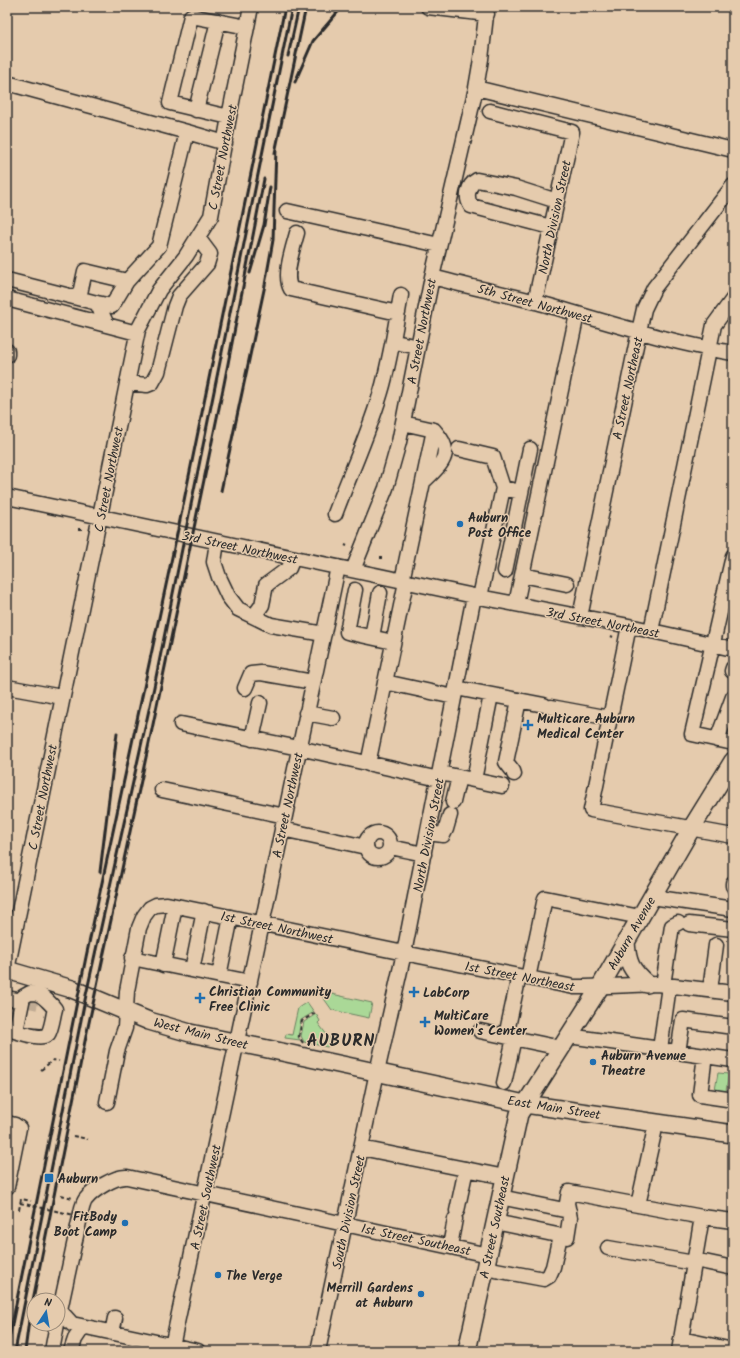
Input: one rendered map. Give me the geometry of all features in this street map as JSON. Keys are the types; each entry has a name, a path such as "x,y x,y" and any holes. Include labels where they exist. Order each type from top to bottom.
{"main road":[{"name":"Auburn Avenue","path":"525,1104 600,987 691,828 731,766"},
{"path":"626,941 626,954 630,967 636,974 660,985"},
{"name":"West Main Street","path":"7,971 72,989 149,1021 190,1033 377,1072"},
{"name":"East Main Street","path":"377,1072 525,1104 733,1134"},
{"name":"A Street Southeast","path":"467,1351 504,1177 519,1114 525,1104"}],"street":[{"name":"C Street Northwest","path":"7,971 62,697 101,517 137,333 159,290 186,256 211,216 251,7"},
{"path":"428,7 487,11"},
{"name":"A Street Northwest","path":"353,570 386,488 400,442 432,277 476,88 487,11"},
{"path":"229,117 170,103 191,16 247,27"},
{"path":"196,110 218,21"},
{"path":"7,83 225,143"},
{"path":"476,88 733,150"},
{"name":"North Division Street","path":"490,110 572,132 535,302"},
{"path":"7,280 112,306 127,281 159,246 187,132"},
{"path":"551,227 470,206 468,202 468,192 472,183 476,180 516,188 557,201"},
{"name":"A Street Northeast","path":"580,616 638,331 644,309 654,288 733,186"},
{"path":"287,211 440,245"},
{"path":"297,233 288,275 288,282 291,289 398,313"},
{"path":"127,383 147,385 152,383 158,372 179,296 207,264 210,254 198,238"},
{"path":"186,256 203,269"},
{"path":"79,298 85,271 127,281"},
{"name":"5th Street Northwest","path":"432,277 535,302 709,349 733,353"},
{"path":"335,514 350,472 362,447 383,385 401,296"},
{"path":"7,299 137,333"},
{"path":"651,631 714,325 733,299"},
{"path":"97,303 107,325"},
{"path":"516,604 577,314"},
{"path":"393,340 395,342 418,347"},
{"path":"7,350 7,355"},
{"path":"368,764 434,430 403,423"},
{"path":"459,449 494,457 503,488 521,492"},
{"path":"505,571 530,449"},
{"name":"North Division Street","path":"377,1072 404,953 455,692 503,488"},
{"name":"3rd Street Northwest","path":"7,497 477,597"},
{"path":"217,542 214,562 228,596 238,608 271,625 324,634"},
{"path":"733,556 692,734 733,743"},
{"path":"254,616 262,606 266,585 289,568 293,558"},
{"name":"A Street Northwest","path":"238,1043 306,713 338,567"},
{"path":"522,575 567,584"},
{"path":"356,590 347,632 393,642"},
{"path":"372,637 380,593"},
{"name":"3rd Street Northeast","path":"477,597 580,616 733,649"},
{"path":"629,626 591,810 733,836"},
{"path":"713,645 733,644"},
{"path":"245,688 251,674 261,673 313,682"},
{"path":"385,682 455,692 491,695 610,718"},
{"path":"7,687 62,697"},
{"path":"474,780 491,695"},
{"path":"717,740 733,697"},
{"path":"514,774 506,762 519,700"},
{"path":"252,739 260,704"},
{"path":"306,713 333,718"},
{"path":"181,724 299,748 368,764 439,776 459,777 502,786"},
{"path":"428,833 443,835 446,829 459,777"},
{"path":"162,790 285,816"},
{"path":"282,829 366,847 367,840 370,836 378,833 387,837 390,847 424,854"},
{"path":"652,897 733,909"},
{"path":"504,1083 510,1037 545,898 640,917"},
{"name":"1st Street Northwest","path":"132,958 139,928 144,916 150,908 162,904 204,911 404,953"},
{"path":"163,965 175,906"},
{"path":"192,970 204,911"},
{"path":"219,976 231,917"},
{"path":"660,1049 660,985 672,926 683,924 733,929"},
{"path":"710,990 716,945"},
{"name":"1st Street Northeast","path":"404,953 574,987 660,985 733,993"},
{"path":"107,1102 117,1051 125,1028 126,991 132,958 250,982"},
{"path":"7,998 32,1001 52,1004 54,1008 49,1033 45,1036 39,1037 11,1030 32,1001"},
{"path":"678,1052 683,1020 733,1027"},
{"path":"480,1031 510,1037 660,1049 733,1060"},
{"name":"A Street Southwest","path":"172,1348 238,1043"},
{"path":"706,1056 700,1095 727,1099"},
{"name":"South Division Street","path":"318,1351 377,1072"},
{"path":"7,1123 15,1125 19,1128 7,1187"},
{"path":"638,1205 654,1133"},
{"path":"361,1148 504,1177"},
{"path":"450,1246 466,1169"},
{"name":"1st Street Southeast","path":"64,1292 85,1200 94,1192 114,1179 120,1177 450,1246 486,1261 544,1279 549,1276 553,1267 560,1236"},
{"path":"495,1222 567,1237 570,1214 567,1203 569,1192 733,1221"},
{"path":"500,1197 570,1214"},
{"path":"702,1216 680,1345 733,1350"},
{"path":"608,1248 733,1268"},
{"path":"112,1333 115,1318"},
{"path":"66,1319 72,1324 172,1348 198,1351"},
{"path":"71,1351 75,1339 83,1326"},
{"path":"52,1351 56,1332"}],"path":[{"path":"303,1044 299,1037 302,1021 315,1013"},
{"path":"41,1070 53,1060 59,1061"},
{"path":"73,1136 88,1139"},
{"path":"61,1195 76,1198"},
{"path":"19,1210 21,1199 31,1201"},
{"path":"20,1203 97,1220"}],"green space":[{"path":"323,992 372,1003 369,1018 332,1010 320,993"},
{"path":"307,1002 314,1012 301,1020 298,1037 300,1040 285,1038 286,1034 292,1035 298,1008"},
{"path":"316,1014 320,1021 318,1023 333,1043 327,1047 304,1042 301,1036 304,1022"},
{"path":"718,1073 729,1074 726,1091 715,1090"}],"tunnel":[{"path":"29,1001 38,1003"}],"railway":[{"path":"7,1349 86,957 180,520 285,7"},
{"path":"15,1351 86,995 154,687 292,7"},
{"path":"288,56 299,7"},
{"path":"275,153 306,7"},
{"path":"295,82 313,41 342,7"},
{"path":"221,491 265,285 273,240 276,148"},
{"path":"25,1351 29,1320 85,1041 224,384 264,179"},
{"path":"250,273 264,225 270,187"},
{"path":"100,872 117,733"}],"place":[{"name":"Auburn Post Office","path":"460,524"},
{"name":"Multicare Auburn Medical Center","path":"528,725"},
{"name":"LabCorp","path":"414,992"},
{"name":"Christian Community Free Clinic","path":"200,998"},
{"name":"MultiCare Women's Center","path":"425,1022"},
{"name":"Auburn Avenue Theatre","path":"593,1062"},
{"name":"Auburn","path":"49,1178"},
{"name":"FitBody Boot Camp","path":"125,1223"},
{"name":"The Verge","path":"218,1275"},
{"name":"Merrill Gardens at Auburn","path":"421,1294"}],"district":[{"name":"AUBURN","path":"341,1040"}]}
